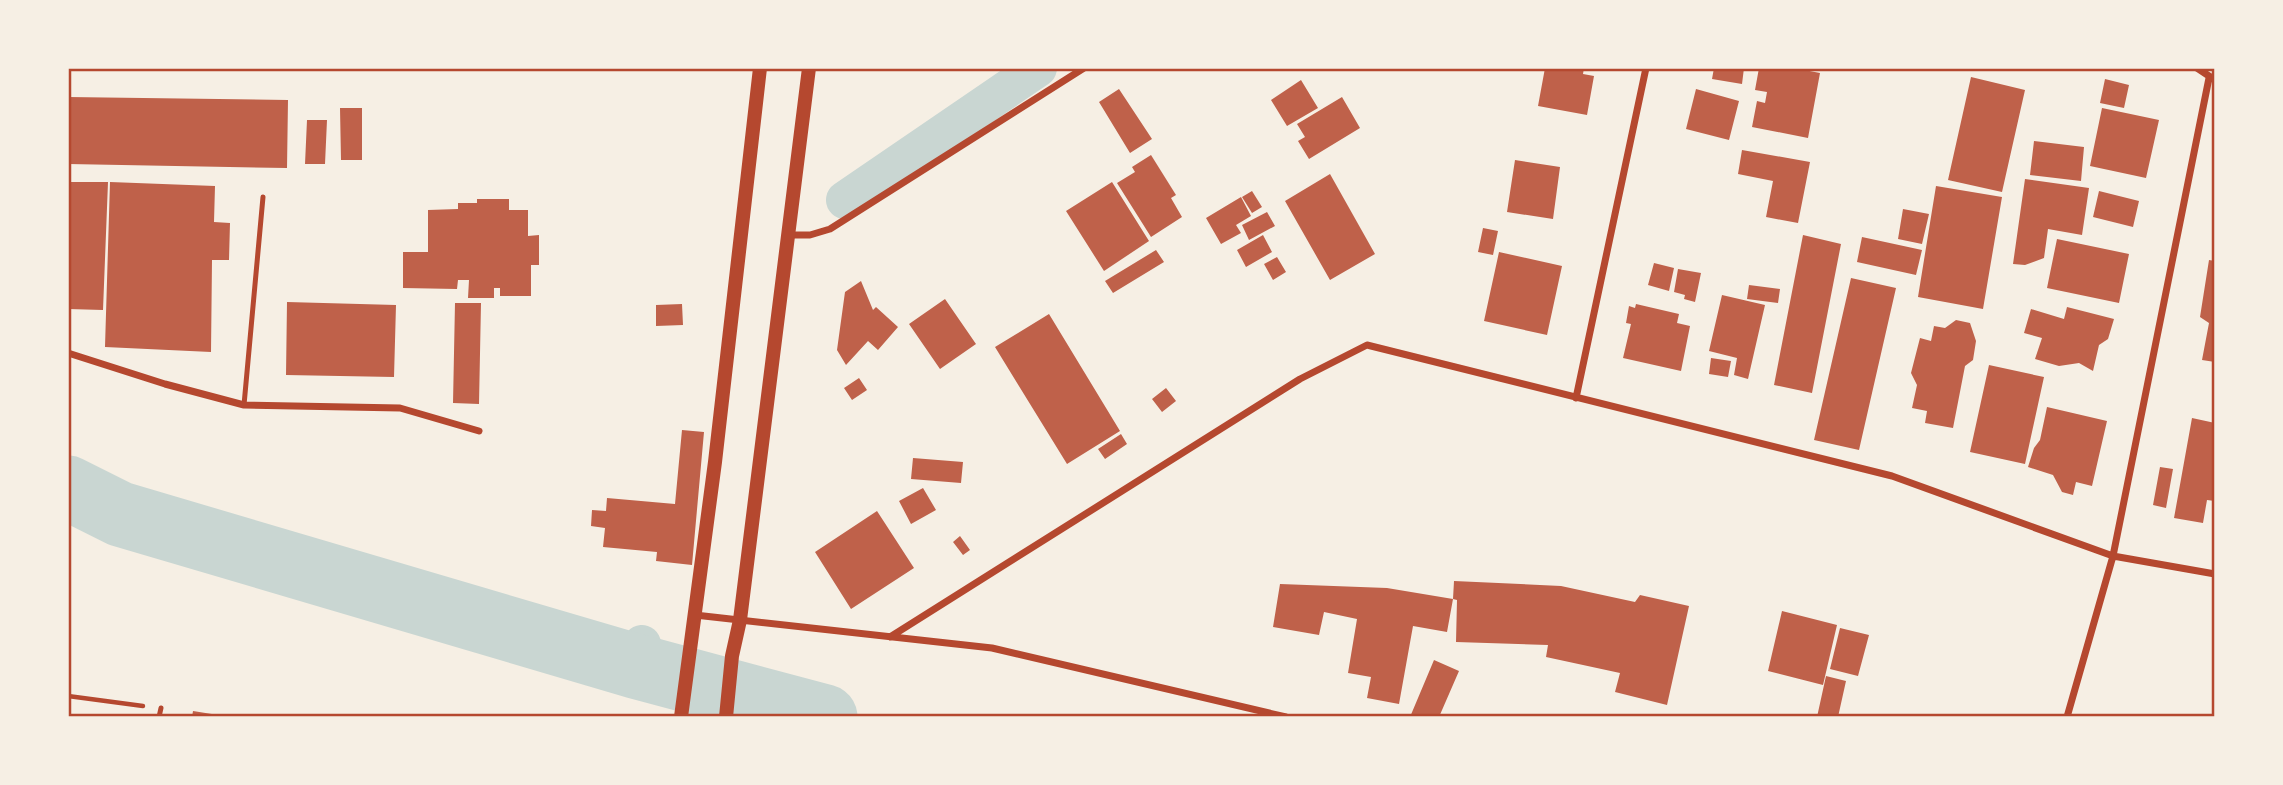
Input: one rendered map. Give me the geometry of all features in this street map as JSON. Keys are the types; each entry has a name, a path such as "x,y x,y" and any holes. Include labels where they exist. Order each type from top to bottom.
{"main road":[{"path":"681,717 715,462 760,68"},
{"path":"726,717 809,68"}],"street":[{"path":"788,235 810,235 830,229 1084,68"},
{"path":"1576,398 1646,68"},
{"path":"2067,717 2113,556 2212,79 2197,68"},
{"path":"890,637 1300,379 1367,345 1892,476 2113,556 2215,575"},
{"path":"68,353 243,405 400,408 479,431"},
{"path":"695,615 992,648 1286,717"}],"lane":[{"path":"243,405 263,197"},
{"path":"159,717 161,708"}],"path":[{"path":"68,696 161,708"}],"building":[{"path":"1545,68 1584,68 1583,74 1594,76 1587,115 1538,106"},
{"path":"1714,68 1744,68 1742,84 1712,79"},
{"path":"1759,68 1794,68 1820,73 1808,138 1752,127 1757,101 1765,103 1767,92 1755,90"},
{"path":"1971,77 2025,90 2002,192 1948,180"},
{"path":"2105,79 2129,85 2124,108 2100,103"},
{"path":"1301,80 1318,108 1287,126 1271,100"},
{"path":"1119,89 1152,139 1130,153 1099,102"},
{"path":"1696,89 1739,101 1729,140 1686,129"},
{"path":"68,97 288,100 287,168 68,164"},
{"path":"1342,97 1360,128 1309,159 1298,141 1305,137 1297,124"},
{"path":"340,108 362,108 362,160 341,160"},
{"path":"2102,108 2159,120 2146,178 2090,166"},
{"path":"307,120 327,120 325,164 305,164"},
{"path":"2034,141 2084,147 2081,181 2030,175"},
{"path":"1742,150 1810,162 1798,223 1766,217 1773,181 1738,174"},
{"path":"1151,155 1176,195 1171,198 1182,217 1151,237 1117,183 1135,172 1132,167"},
{"path":"1515,160 1560,167 1553,219 1507,212"},
{"path":"1330,174 1375,254 1330,280 1285,201"},
{"path":"2025,179 2089,188 2082,235 2048,229 2044,258 2025,265 2013,264"},
{"path":"68,182 108,182 103,310 68,309"},
{"path":"110,182 215,186 214,222 230,223 229,260 212,260 211,352 105,347"},
{"path":"1112,182 1149,241 1104,271 1066,211"},
{"path":"1936,186 2002,197 1983,309 1918,297"},
{"path":"1252,191 1262,207 1252,213 1242,197"},
{"path":"2099,191 2139,201 2133,227 2093,217"},
{"path":"1241,197 1251,216 1236,225 1241,233 1221,244 1206,218"},
{"path":"477,199 509,199 509,210 528,210 528,236 539,235 539,265 531,265 531,296 500,296 500,288 494,288 494,298 468,298 469,280 458,280 457,289 403,288 403,252 428,252 428,210 458,209 458,203 477,203"},
{"path":"1903,209 1929,214 1922,244 1898,239"},
{"path":"1267,212 1275,226 1249,240 1242,225"},
{"path":"1483,228 1498,231 1493,255 1478,252"},
{"path":"1263,235 1272,252 1246,267 1237,250"},
{"path":"1803,235 1841,244 1812,393 1774,385"},
{"path":"1862,237 1922,250 1916,275 1857,262"},
{"path":"2057,239 2129,254 2119,303 2047,288"},
{"path":"1156,250 1164,262 1113,293 1105,281"},
{"path":"1499,252 1562,266 1547,335 1484,321"},
{"path":"1277,257 1286,272 1273,280 1264,264"},
{"path":"2209,260 2215,261 2215,362 2202,360 2209,323 2200,317"},
{"path":"1654,263 1674,268 1669,291 1648,285"},
{"path":"1678,269 1701,273 1695,302 1674,292"},
{"path":"1851,278 1896,288 1859,450 1814,440"},
{"path":"861,281 873,310 876,307 898,327 878,350 868,341 846,365 837,350 845,292"},
{"path":"1749,285 1780,289 1778,303 1747,299"},
{"path":"1722,295 1765,305 1748,379 1734,375 1737,358 1709,351"},
{"path":"945,299 976,344 940,369 909,324"},
{"path":"287,302 396,305 394,377 286,375"},
{"path":"455,303 481,303 479,404 453,403"},
{"path":"682,304 683,325 656,326 656,305"},
{"path":"1636,304 1679,314 1677,323 1690,326 1681,371 1623,358 1631,324 1626,323 1629,306 1635,308"},
{"path":"2067,307 2114,319 2108,339 2099,345 2093,371 2079,363 2059,366 2035,359 2042,338 2024,333 2031,309 2064,319"},
{"path":"1049,314 1120,431 1067,464 995,347"},
{"path":"1956,320 1970,323 1976,341 1973,360 1965,366 1953,428 1925,423 1927,411 1912,408 1917,385 1911,373 1920,338 1931,341 1934,326 1945,328"},
{"path":"1711,358 1731,361 1728,377 1709,374"},
{"path":"1989,365 2044,377 2025,464 1970,452"},
{"path":"859,378 867,390 852,400 844,388"},
{"path":"1166,388 1176,401 1162,412 1152,399"},
{"path":"2047,407 2107,421 2092,486 2076,482 2073,495 2062,492 2053,475 2028,467 2034,448 2040,440"},
{"path":"2192,418 2215,423 2215,501 2207,500 2203,523 2174,518"},
{"path":"682,430 704,432 692,565 656,561 657,552 603,547 605,528 591,526 592,510 606,511 607,498 675,504"},
{"path":"1121,434 1127,444 1105,459 1098,449"},
{"path":"913,458 963,462 961,483 911,479"},
{"path":"2160,467 2173,469 2166,508 2153,505"},
{"path":"923,488 936,510 911,524 899,501"},
{"path":"877,511 914,568 851,609 815,552"},
{"path":"960,536 970,550 963,555 953,542"},
{"path":"1454,581 1561,586 1635,602 1640,595 1689,606 1667,705 1615,692 1620,673 1546,657 1548,645 1456,642 1457,600 1453,599"},
{"path":"1280,584 1387,588 1453,599 1447,632 1413,626 1399,704 1367,698 1371,677 1348,673 1357,619 1324,612 1319,635 1273,627"},
{"path":"1782,611 1837,625 1823,685 1768,671"},
{"path":"1840,628 1869,635 1858,676 1830,669"},
{"path":"1434,660 1459,671 1439,717 1410,717"},
{"path":"1826,676 1846,681 1838,717 1817,717"},
{"path":"193,711 218,715 218,717 192,717"}],"waterway":[{"path":"845,200 1038,68"},
{"path":"68,488 120,514 635,666 825,717"},
{"path":"635,666 642,644"}]}
